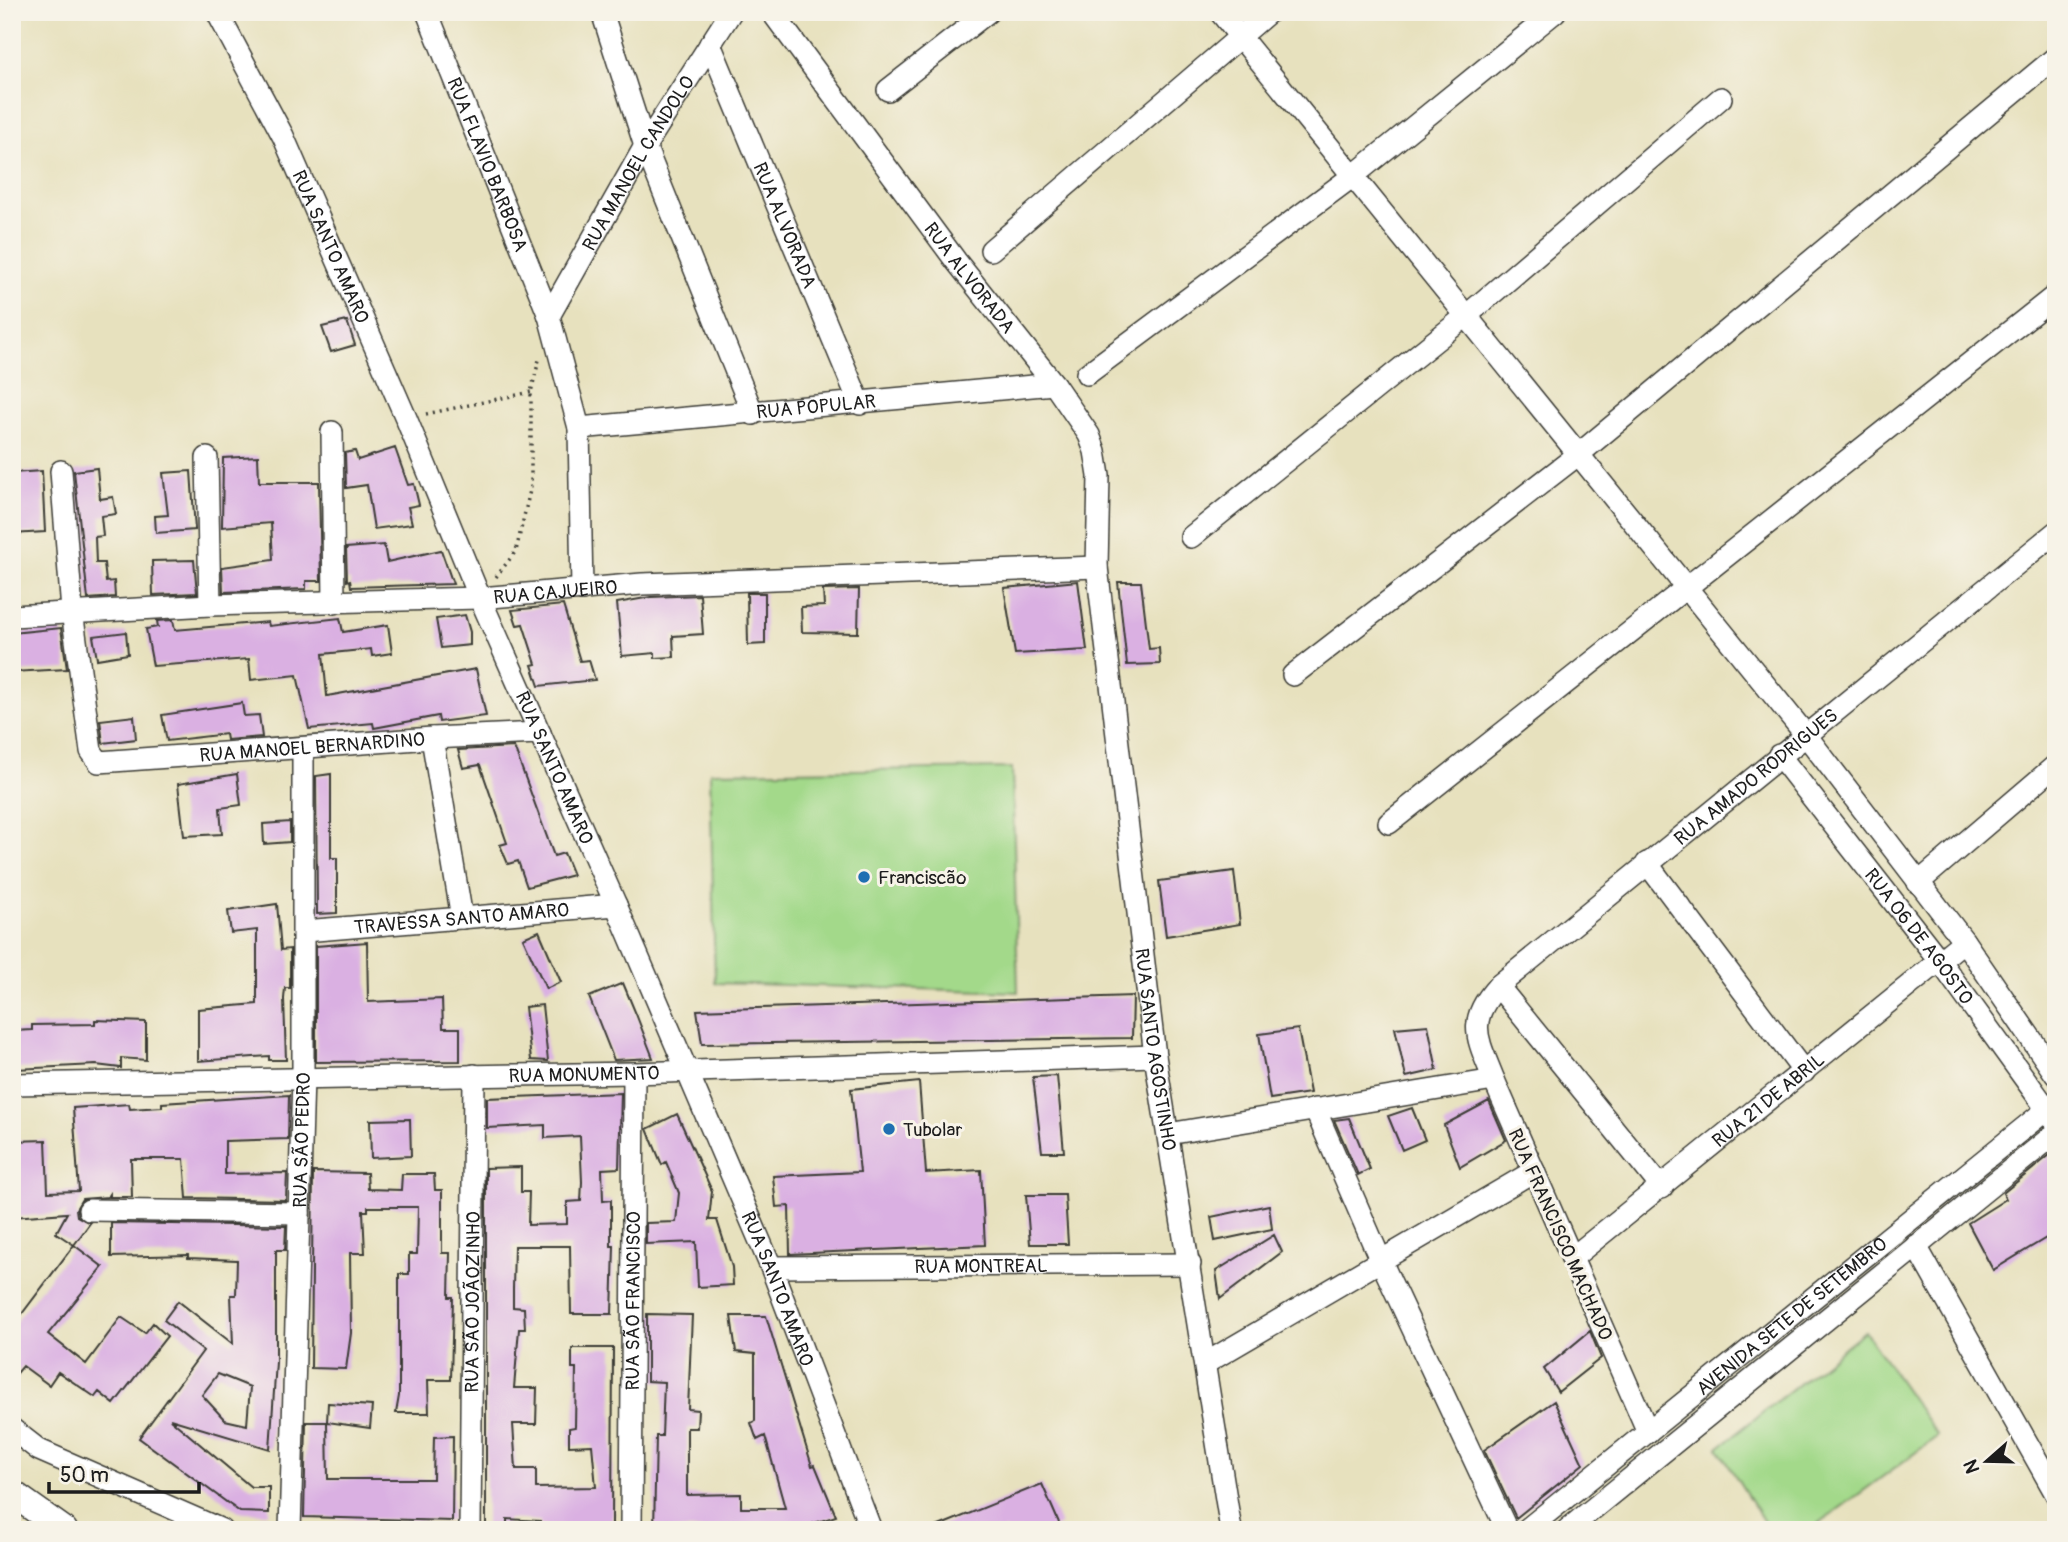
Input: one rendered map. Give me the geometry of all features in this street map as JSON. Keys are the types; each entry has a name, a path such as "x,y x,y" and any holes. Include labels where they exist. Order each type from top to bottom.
{"main road":[{"path":"12,1493 64,1530"}],"street":[{"name":"RUA SANTO AMARO","path":"217,12 283,136 406,418 480,598 772,1267 871,1530"},
{"name":"RUA FLAVIO BARBOSA","path":"427,12 549,316 579,428 582,590"},
{"path":"602,12 645,146 753,414"},
{"name":"RUA ALVORADA","path":"772,12 956,261 1054,384 1089,435 1095,451 1099,477 1097,567"},
{"path":"888,90 988,12"},
{"name":"RUA 06 DE AGOSTO","path":"1220,12 1805,734 1964,941 2056,1075"},
{"path":"991,250 1269,12"},
{"path":"1087,374 1353,176 1555,12"},
{"name":"RUA MANOEL CANDOLO","path":"549,316 645,146 710,44 724,16"},
{"name":"RUA ALVORADA","path":"710,44 860,404"},
{"path":"1293,675 1579,454 2056,57"},
{"path":"1191,537 1466,316 1721,98"},
{"path":"1389,823 1688,589 2056,295"},
{"name":"RUA POPULAR","path":"579,428 753,414 1054,384"},
{"path":"332,432 334,603"},
{"path":"207,458 210,605"},
{"path":"61,471 72,611"},
{"name":"RUA AMADO RODRIGUES","path":"1476,1034 1477,1017 1498,986 2056,532"},
{"name":"RUA CAJUEIRO","path":"12,615 210,605 480,598 797,577 1097,567"},
{"name":"RUA SANTO AGOSTINHO","path":"1097,567 1156,1056 1231,1530"},
{"name":"RUA MANOEL BERNARDINO","path":"72,611 91,751 99,762 540,733"},
{"path":"432,738 462,918"},
{"name":"RUA SÃO PEDRO","path":"290,1530 303,1077 303,749"},
{"name":"RUA 06 DE AGOSTO","path":"1779,755 1940,960 2053,1111"},
{"path":"1919,883 2053,772"},
{"path":"1647,863 1804,1072"},
{"name":"TRAVESSA SANTO AMARO","path":"304,931 616,905"},
{"name":"RUA 21 DE ABRIL","path":"1572,1258 1662,1188 1964,941"},
{"path":"1498,986 1662,1188"},
{"name":"RUA FRANCISCO MACHADO","path":"1476,1034 1648,1432"},
{"name":"RUA MONUMENTO","path":"12,1084 634,1073 685,1069 1156,1056"},
{"name":"RUA SÃO FRANCISCO","path":"631,1530 634,1073"},
{"name":"RUA SÃO JOÃOZINHO","path":"470,1530 474,1075"},
{"path":"1168,1135 1494,1080"},
{"path":"1315,1110 1380,1259 1507,1530"},
{"name":"AVENIDA SETE DE SETEMBRO","path":"1526,1530 2053,1111"},
{"name":"AVENIDA SETE DE SETEMBRO","path":"1567,1530 2056,1133"},
{"path":"1206,1363 1534,1171"},
{"path":"89,1210 299,1213"},
{"path":"1916,1246 2056,1494"},
{"name":"RUA MONTREAL","path":"772,1267 1190,1264"},
{"path":"12,1429 39,1450 222,1530"}],"path":[{"path":"480,598 516,551 531,486 531,392 540,354"},
{"path":"406,418 531,392"}],"green space":[{"name":"Franciscão","path":"1012,768 1018,992 715,983 710,772"},
{"path":"1865,1331 1938,1436 1810,1530 1769,1530 1718,1448"}],"building":[{"path":"347,321 355,345 331,352 322,327"},
{"path":"395,448 408,485 414,484 419,505 408,507 412,524 374,529 367,485 346,488 345,453 355,451 358,460"},
{"path":"258,456 259,482 319,482 321,581 306,581 306,589 223,592 222,567 273,560 271,523 222,527 223,458"},
{"path":"97,468 100,499 113,497 116,514 101,516 103,536 95,537 96,563 104,563 106,582 114,581 115,597 88,599 74,471"},
{"path":"42,471 45,532 12,534 12,473"},
{"path":"191,471 195,530 156,533 155,516 168,515 163,473"},
{"path":"384,545 387,562 441,550 453,584 351,587 350,580 347,581 346,548"},
{"path":"194,560 197,593 153,595 152,561"},
{"path":"1078,581 1087,650 1015,654 1004,588"},
{"path":"1118,582 1141,582 1149,649 1159,648 1160,664 1127,665"},
{"path":"859,589 858,633 802,632 801,607 824,606 823,590"},
{"path":"747,593 765,593 765,644 748,645"},
{"path":"700,595 703,634 673,636 674,657 655,658 655,653 622,656 617,603 651,597"},
{"path":"563,605 580,661 589,660 595,680 539,686 532,665 536,664 523,624 517,625 512,610"},
{"path":"465,615 470,632 470,645 441,648 436,619"},
{"path":"340,618 343,632 388,625 392,653 372,656 371,649 323,654 327,696 476,669 486,716 439,722 438,716 374,728 373,723 309,729 297,675 251,680 249,659 153,666 146,629 158,627 157,621 173,620 175,630 268,622 269,626"},
{"path":"61,628 67,669 12,672 12,633"},
{"path":"126,632 128,654 97,659 93,636"},
{"path":"242,703 244,716 259,715 262,737 227,740 226,734 167,741 162,715"},
{"path":"134,716 136,739 103,743 100,720"},
{"path":"514,747 554,856 564,853 573,875 527,887 518,861 508,864 500,845 507,843 480,765 463,768 458,750"},
{"path":"237,774 241,805 220,808 222,834 184,836 178,784"},
{"path":"331,774 331,858 337,858 337,913 317,914 316,776"},
{"path":"290,822 290,842 264,844 263,824"},
{"path":"1234,871 1240,924 1166,936 1159,881"},
{"path":"277,904 281,950 290,949 290,988 285,988 284,999 286,1060 269,1060 269,1056 198,1061 198,1009 257,1004 257,930 231,933 228,911"},
{"path":"539,931 561,982 546,989 523,938"},
{"path":"367,942 368,1002 442,999 443,1028 460,1028 460,1061 316,1062 316,946"},
{"path":"623,983 653,1058 614,1060 589,997"},
{"path":"1133,996 1132,1038 702,1044 697,1010"},
{"path":"542,1005 548,1061 531,1060 525,1007"},
{"path":"95,1020 146,1022 146,1060 121,1058 121,1068 96,1065 16,1069 14,1031 32,1030 32,1025 95,1024"},
{"path":"1428,1025 1437,1070 1406,1077 1395,1028"},
{"path":"1298,1029 1310,1093 1270,1099 1259,1034"},
{"path":"1057,1076 1064,1152 1042,1152 1033,1077"},
{"name":"Tubolar","path":"919,1082 926,1173 981,1170 985,1245 790,1254 789,1206 776,1207 773,1176 860,1172 851,1089"},
{"path":"621,1093 619,1168 602,1169 603,1201 611,1200 611,1246 614,1246 612,1314 571,1314 570,1246 514,1246 513,1289 513,1307 524,1308 525,1329 519,1329 514,1388 537,1388 536,1424 513,1424 516,1469 536,1469 536,1488 596,1487 592,1445 569,1446 569,1428 575,1427 576,1368 572,1368 572,1348 613,1348 612,1526 540,1526 540,1521 507,1519 507,1527 486,1526 486,1168 521,1167 521,1192 529,1192 528,1225 567,1224 567,1202 581,1201 582,1182 580,1136 545,1138 545,1125 487,1128 487,1098"},
{"path":"289,1095 288,1139 225,1141 225,1174 287,1173 286,1200 187,1198 184,1159 131,1159 132,1197 110,1197 110,1194 108,1197 82,1199 76,1209 77,1216 90,1223 74,1245 56,1233 67,1213 13,1217 12,1141 46,1140 48,1192 79,1191 73,1108 129,1104 130,1109 162,1107 162,1103"},
{"path":"1489,1101 1506,1140 1460,1167 1444,1125"},
{"path":"1412,1108 1425,1140 1402,1150 1388,1116"},
{"path":"677,1114 712,1191 709,1220 717,1220 732,1267 733,1285 698,1287 696,1242 646,1244 646,1223 676,1222 679,1193 666,1162 662,1165 647,1129"},
{"path":"1349,1118 1370,1169 1358,1175 1334,1120"},
{"path":"410,1119 411,1156 371,1158 370,1120"},
{"path":"2056,1150 2056,1232 1993,1270 1968,1223 2006,1199 2003,1193"},
{"path":"313,1172 367,1173 368,1189 401,1190 402,1174 434,1174 435,1190 442,1190 442,1253 450,1253 449,1297 453,1297 451,1380 428,1380 429,1413 396,1413 399,1396 399,1274 409,1274 409,1254 417,1254 418,1207 368,1207 368,1211 363,1211 365,1253 350,1253 351,1333 346,1369 311,1368"},
{"path":"1026,1195 1065,1195 1068,1244 1030,1244"},
{"path":"1269,1205 1272,1229 1215,1241 1211,1217"},
{"path":"111,1223 286,1226 285,1250 276,1250 276,1362 270,1449 170,1419 251,1487 269,1487 269,1513 240,1512 139,1438 203,1351 164,1320 178,1301 233,1344 231,1295 236,1295 237,1260 188,1258 188,1255 111,1257","holes":["218,1374 250,1387 247,1425 225,1420 202,1395"]},
{"path":"1274,1235 1282,1252 1220,1299 1216,1271"},
{"path":"74,1245 103,1267 48,1334 86,1364 121,1317 145,1333 153,1323 167,1336 114,1404 99,1392 95,1397 58,1372 49,1385 23,1366 12,1379 12,1327"},
{"path":"647,1314 692,1315 688,1409 698,1410 697,1428 687,1428 687,1495 741,1494 741,1508 785,1508 765,1436 757,1440 751,1423 755,1421 755,1354 736,1352 731,1316 766,1316 812,1466 815,1465 836,1516 794,1530 654,1530 656,1436 662,1436 664,1382 647,1381"},
{"path":"1590,1331 1601,1358 1558,1392 1544,1369"},
{"path":"1554,1401 1583,1464 1516,1518 1484,1450"},
{"path":"328,1403 372,1406 370,1428 327,1422"},
{"path":"306,1422 327,1422 328,1479 433,1479 434,1437 453,1436 452,1521 304,1517"},
{"path":"1042,1484 1060,1525 1049,1530 929,1530"}],"place":[{"name":"Franciscão","path":"864,877"},
{"name":"Tubolar","path":"889,1129"}]}
